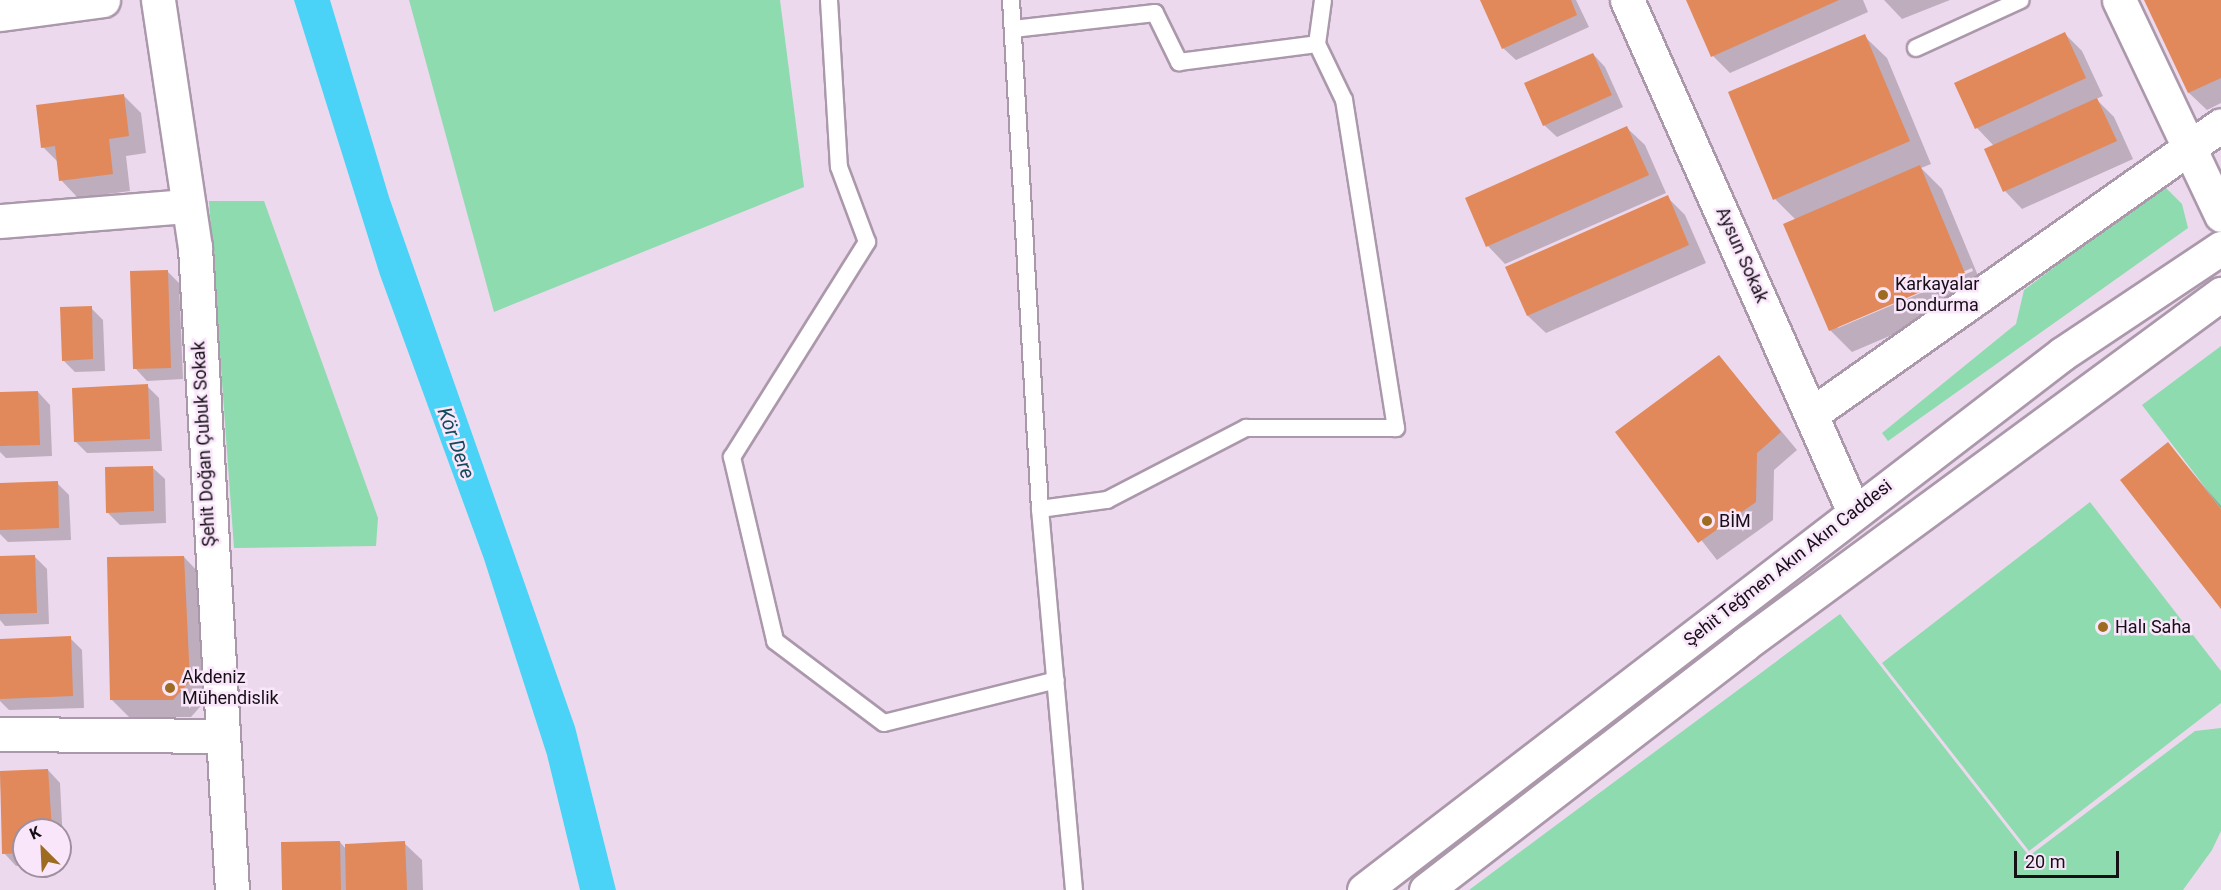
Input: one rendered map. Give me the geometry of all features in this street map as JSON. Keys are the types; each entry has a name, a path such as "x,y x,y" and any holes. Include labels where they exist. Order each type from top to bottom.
{"street":[{"path":"0,14 103,0"},
{"name":"Şehit Doğan Çubuk Sokak","path":"158,0 188,206 232,890"},
{"name":"Aysun Sokak","path":"1628,0 1813,412 1854,512"},
{"path":"2119,0 2221,215"},
{"path":"1813,412 2221,125"},
{"path":"0,221 188,206"},
{"name":"Şehit Teğmen Akın Akın Caddesi","path":"1364,890 2062,354 2221,248"},
{"name":"Şehit Teğmen Akın Akın Caddesi","path":"1426,890 1745,644 2221,294"},
{"path":"0,734 221,736"}],"lane":[{"path":"829,0 839,167 867,242 732,457 775,641 884,723 1056,680"},
{"path":"1011,0 1040,509 1074,890"},
{"path":"1040,509 1107,500 1246,428 1396,428 1344,100 1317,44 1323,0"},
{"path":"1916,48 2020,0"},
{"path":"1013,29 1155,13 1179,62 1317,44"}],"green space":[{"path":"409,0 780,0 804,187 494,312"},
{"path":"2163,185 2182,204 2188,228 1888,441 1882,433 2016,324 2024,290"},
{"path":"209,201 264,201 378,518 376,546 234,548"},
{"path":"2221,346 2221,508 2142,405"},
{"path":"2090,502 2221,671 2221,703 2029,851 1882,663"},
{"path":"1840,614 2029,856 2195,731 2221,728 2221,831 2212,850 2183,890 1469,890"}],"water":[{"name":"Kör Dere","path":"294,0 330,0 389,197 575,727 616,890 580,890 547,755 484,559 380,275"}],"building":[{"path":"1480,0 1571,0 1577,15 1502,49"},
{"path":"1686,0 1839,0 1711,57"},
{"path":"2144,0 2221,0 2221,78 2188,93"},
{"path":"2065,32 2086,78 1975,129 1954,83"},
{"path":"1865,34 1910,141 1773,200 1728,92"},
{"path":"1593,53 1612,95 1543,126 1524,83"},
{"path":"124,94 129,136 109,139 113,174 59,181 55,146 41,148 36,105"},
{"path":"2097,98 2117,141 2003,192 1984,149"},
{"path":"1627,126 1649,175 1486,247 1465,198"},
{"path":"1920,165 1965,273 1829,331 1783,224"},
{"path":"1668,195 1689,245 1527,316 1505,267"},
{"path":"168,270 171,368 133,369 130,271"},
{"path":"92,306 93,359 62,361 60,307"},
{"path":"1719,355 1781,432 1757,453 1756,502 1698,543 1615,432"},
{"path":"148,384 150,439 74,442 72,388"},
{"path":"38,391 40,445 0,446 0,392"},
{"path":"2168,442 2221,509 2221,609 2120,480"},
{"path":"153,466 154,511 106,513 105,467"},
{"path":"58,481 59,528 0,530 0,483"},
{"path":"35,555 37,613 0,614 0,556"},
{"path":"184,556 190,681 173,700 110,700 107,557"},
{"path":"71,636 73,696 0,699 0,639"},
{"path":"48,769 51,818 12,818 12,854 2,854 0,771"},
{"path":"340,841 341,890 282,890 281,842"},
{"path":"405,841 407,890 346,890 345,844"}],"place":[{"name":"Karkayalar Dondurma","path":"1883,295"},
{"name":"BİM","path":"1707,521"},
{"name":"Halı Saha","path":"2103,627"},
{"name":"Akdeniz Mühendislik","path":"170,688"}]}
